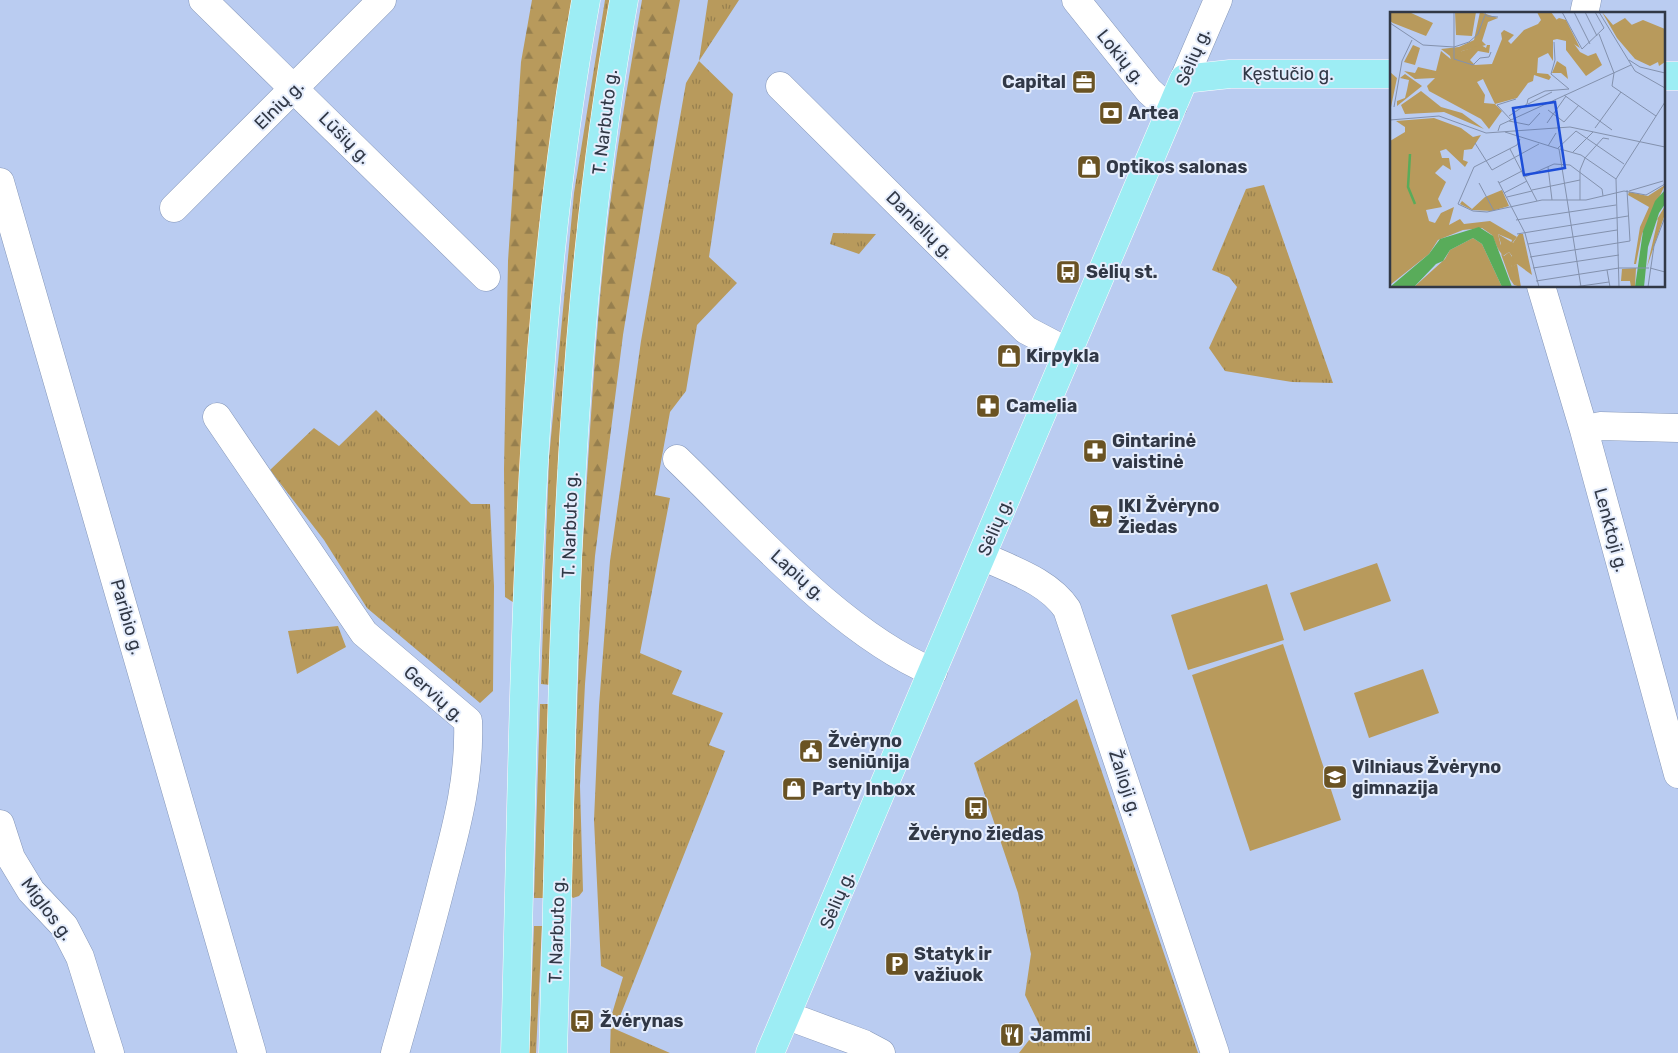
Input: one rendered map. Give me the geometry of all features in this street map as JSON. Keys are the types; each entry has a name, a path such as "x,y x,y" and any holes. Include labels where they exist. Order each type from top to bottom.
{"main road":[{"path":"515,1053 532,525 542,343 554,224 575,61 586,0"},
{"name":"T. Narbuto g.","path":"553,1053 568,534 579,346 612,66 624,0"},
{"name":"Kęstučio g.","path":"1184,79 1230,74 1390,74"},
{"name":"Sėlių g.","path":"770,1053 788,1016 1184,79"}],"street":[{"name":"Lūšių g.","path":"202,0 295,88 486,277"},
{"name":"Elnių g.","path":"174,208 382,0"},
{"name":"Lokių g.","path":"1076,0 1149,91 1158,100 1173,106"},
{"name":"Sėlių g.","path":"1184,79 1218,0"},
{"name":"Danielių g.","path":"780,86 1026,330 1068,352"},
{"name":"Paribio g.","path":"0,182 252,1053"},
{"name":"Lenktoji g.","path":"1542,288 1584,430 1678,774"},
{"name":"Gervių g.","path":"217,417 364,633 468,721 469,746 464,796 436,907 395,1053"},
{"path":"1584,430 1600,426 1678,428"},
{"name":"Lapių g.","path":"677,459 784,564 840,612 909,662 933,672"},
{"name":"Žalioji g.","path":"982,556 1050,590 1058,596 1066,610 1215,1053"},
{"name":"Miglos g.","path":"0,824 11,858 31,891 64,926 80,957 110,1053"},
{"path":"788,1016 864,1044 881,1053"}],"green space":[{"path":"532,0 574,0 516,604 505,597 504,469 508,261 521,62"},
{"path":"605,0 614,0 582,206 564,374 556,508 550,685 541,684 549,458 574,193"},
{"path":"642,0 680,0 660,107 623,335 595,556 582,556 605,247 617,154"},
{"path":"708,0 739,0 699,61"},
{"path":"699,61 733,94 709,257 737,283 697,325 686,391 670,412 655,495 670,498 640,653 682,671 672,694 723,713 709,745 725,751 615,1029 670,1053 610,1053 611,1017 623,977 601,966 594,820 599,706 610,561 641,341 686,83"},
{"path":"1264,185 1333,383 1292,382 1225,371 1209,348 1237,287 1229,277 1212,270 1246,189"},
{"path":"833,233 876,234 859,254 830,244"},
{"path":"376,410 471,504 490,504 494,586 493,691 480,703 367,608 324,540 270,470 314,428 339,446"},
{"path":"582,556 595,556 585,684 580,786 583,891 579,896 573,898 571,896"},
{"path":"1377,563 1391,601 1304,631 1290,593"},
{"path":"1267,584 1284,640 1188,670 1171,615"},
{"path":"338,626 346,647 297,674 288,631"},
{"path":"1283,644 1341,820 1250,851 1192,675"},
{"path":"1423,669 1439,713 1369,738 1354,693"},
{"path":"1077,699 1198,1053 1019,1053 1040,1026 1025,995 1031,954 1018,893 974,763"},
{"path":"540,704 550,704 543,898 534,898"},
{"path":"534,926 542,926 536,1053 529,1053"}],"place":[{"name":"Capital","path":"1084,82"},
{"name":"Artea","path":"1111,113"},
{"name":"Optikos salonas","path":"1089,167"},
{"name":"Sėlių st.","path":"1068,272"},
{"name":"Kirpykla","path":"1009,356"},
{"name":"Camelia","path":"988,406"},
{"name":"Gintarinė vaistinė","path":"1095,451"},
{"name":"IKI Žvėryno Žiedas","path":"1101,516"},
{"name":"Žvėryno seniūnija","path":"811,751"},
{"name":"Vilniaus Žvėryno gimnazija","path":"1335,777"},
{"name":"Party Inbox","path":"794,789"},
{"name":"Žvėryno žiedas","path":"976,808"},
{"name":"Statyk ir važiuok","path":"897,964"},
{"name":"Žvėrynas","path":"582,1021"},
{"name":"Jammi","path":"1012,1035"}]}
